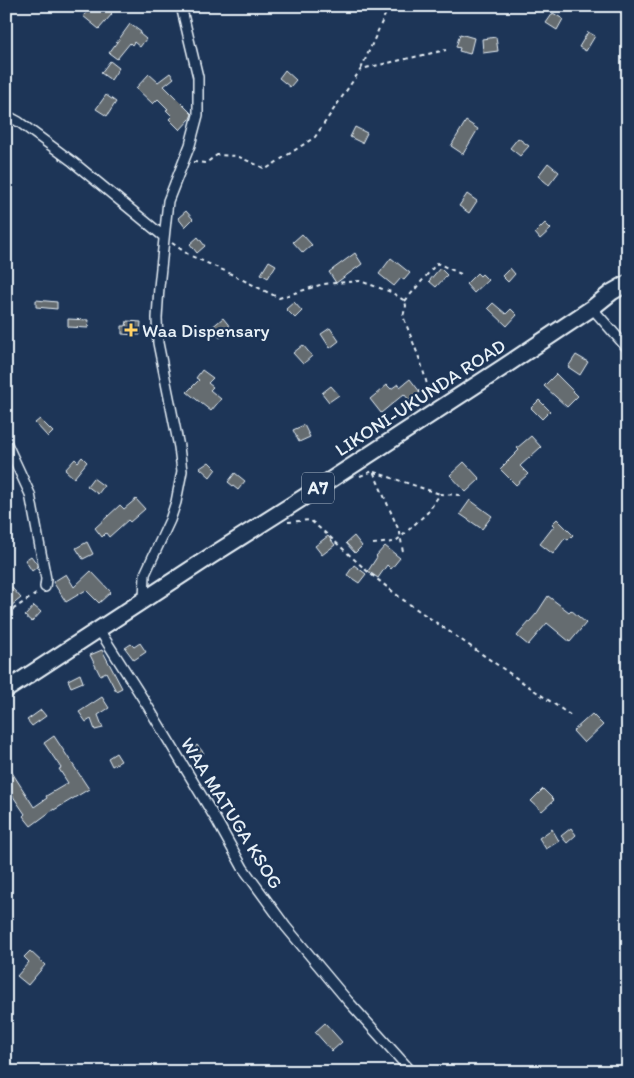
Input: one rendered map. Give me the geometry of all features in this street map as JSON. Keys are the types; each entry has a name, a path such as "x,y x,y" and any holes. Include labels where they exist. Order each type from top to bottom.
{"highway":[{"name":"LIKONI-UKUNDA ROAD","path":"6,690 430,415 628,283"}],"street":[{"path":"144,600 145,574 170,520 176,502 182,471 180,447 158,343 157,318 163,236 168,201 190,145 198,115 198,77 182,6"},
{"path":"6,115 19,122 73,162 163,236"},
{"path":"592,308 628,349"},
{"path":"6,442 30,494 46,579 45,588"},
{"name":"WAA MATUGA KSOG","path":"100,628 103,636 218,823 243,868 286,927 348,1001 412,1072"}],"path":[{"path":"184,162 206,163 217,155 237,156 266,169 315,137 361,69 389,6"},
{"path":"361,69 446,50"},
{"path":"163,236 189,255 279,298 323,284 360,282 391,292 404,301 406,306 403,316 430,395 430,415"},
{"path":"404,301 437,263 463,275"},
{"path":"356,477 374,471 440,494 460,495"},
{"path":"374,471 400,533 403,552"},
{"path":"373,544 394,542 401,537 428,512 440,494"},
{"path":"280,523 310,520 366,571 402,599 570,715"},
{"path":"6,614 45,588"}],"building":[{"path":"92,6 116,6 112,14 99,29 83,16"},
{"path":"553,13 563,19 557,30 546,23"},
{"path":"130,24 141,32 140,34 146,39 140,47 134,42 132,45 130,43 117,59 109,53"},
{"path":"588,32 595,36 586,51 579,47"},
{"path":"460,34 474,38 470,54 459,51 460,48 456,47"},
{"path":"496,37 498,51 483,53 482,39"},
{"path":"110,61 119,68 111,80 101,73"},
{"path":"285,70 296,80 290,87 279,78"},
{"path":"170,73 174,78 164,86 192,114 180,130 169,119 172,116 158,99 153,104 136,88 149,74 158,82"},
{"path":"106,95 116,102 107,116 96,109"},
{"path":"466,121 478,129 463,154 451,146"},
{"path":"355,127 367,133 362,143 350,137"},
{"path":"518,138 529,146 520,156 510,148"},
{"path":"548,163 559,172 549,185 538,176"},
{"path":"467,194 477,201 469,213 459,206"},
{"path":"186,211 193,219 185,227 178,218"},
{"path":"545,223 551,229 540,239 535,233"},
{"path":"302,234 312,245 303,253 293,242"},
{"path":"198,237 205,246 197,253 190,244"},
{"path":"355,253 362,264 336,283 329,272"},
{"path":"391,258 410,273 404,280 401,278 394,286 379,274"},
{"path":"269,261 276,265 268,278 261,274"},
{"path":"440,268 447,275 436,287 429,281"},
{"path":"510,268 515,274 508,282 502,276"},
{"path":"477,273 480,276 482,274 488,280 474,293 466,284"},
{"path":"36,300 57,302 57,309 36,307"},
{"path":"294,302 302,311 295,318 286,309"},
{"path":"493,303 506,314 511,309 517,315 507,326 488,308"},
{"path":"223,318 231,328 220,338 211,328"},
{"path":"68,319 89,320 88,328 68,327"},
{"name":"Waa Dispensary","path":"127,321 141,322 140,335 122,334 122,326 126,326"},
{"path":"330,328 339,341 330,348 321,334"},
{"path":"303,345 312,356 303,364 293,353"},
{"path":"576,355 588,362 580,375 568,367"},
{"path":"202,370 213,378 208,383 213,387 210,390 221,399 211,411 187,392 199,380 196,378"},
{"path":"556,374 578,396 567,407 544,386"},
{"path":"410,379 420,392 410,401 404,394 381,413 370,399 387,385 391,389 398,384 400,387"},
{"path":"331,386 339,395 329,402 322,393"},
{"path":"539,400 550,411 542,419 531,408"},
{"path":"40,419 53,432 48,437 35,423"},
{"path":"304,425 310,437 299,442 293,430"},
{"path":"531,436 541,447 520,466 528,474 516,485 500,469 519,450 517,448"},
{"path":"82,457 87,462 74,478 65,470 75,459 78,462"},
{"path":"209,462 216,469 210,477 200,468"},
{"path":"464,462 480,479 466,492 450,475"},
{"path":"235,473 245,481 238,490 228,482"},
{"path":"93,478 104,486 98,494 87,486"},
{"path":"136,499 145,509 130,522 128,520 109,537 106,533 102,537 95,528 120,505 124,509"},
{"path":"470,500 492,516 482,529 460,514"},
{"path":"557,519 573,535 568,540 565,538 553,554 540,544"},
{"path":"328,536 335,545 322,555 315,546"},
{"path":"354,536 362,546 355,553 346,543"},
{"path":"87,542 93,554 83,559 76,548"},
{"path":"385,546 400,558 391,569 387,565 378,578 368,571 376,556"},
{"path":"31,556 37,564 37,567 32,571 25,560"},
{"path":"354,565 366,574 359,583 347,575"},
{"path":"91,571 111,592 99,603 86,590 66,602 53,582 66,574 74,587"},
{"path":"6,581 21,598 6,610"},
{"path":"548,596 569,612 571,610 586,623 570,642 547,623 528,645 517,636 537,613"},
{"path":"34,606 41,612 32,622 25,616"},
{"path":"140,643 146,652 134,660 125,648 131,644 134,647"},
{"path":"102,650 122,688 116,691 106,672 100,675 90,655"},
{"path":"80,674 83,682 71,687 68,680"},
{"path":"102,697 109,708 98,715 103,728 95,730 91,719 86,722 79,712"},
{"path":"41,710 46,716 32,726 27,720"},
{"path":"592,714 603,725 584,743 573,731"},
{"path":"54,736 89,789 54,809 31,826 6,786 6,763 34,807 47,798 46,796 68,783 59,769 61,768 44,743"},
{"path":"197,745 204,753 196,760 189,752"},
{"path":"116,753 121,761 112,766 108,758"},
{"path":"543,789 554,800 542,811 531,801"},
{"path":"571,828 576,835 567,843 561,836"},
{"path":"552,829 559,841 546,849 539,838"},
{"path":"30,951 45,965 28,985 17,976 29,962 24,957"},
{"path":"325,1023 342,1042 332,1051 315,1032"}],"place":[{"name":"Waa Dispensary","path":"131,330"}]}
